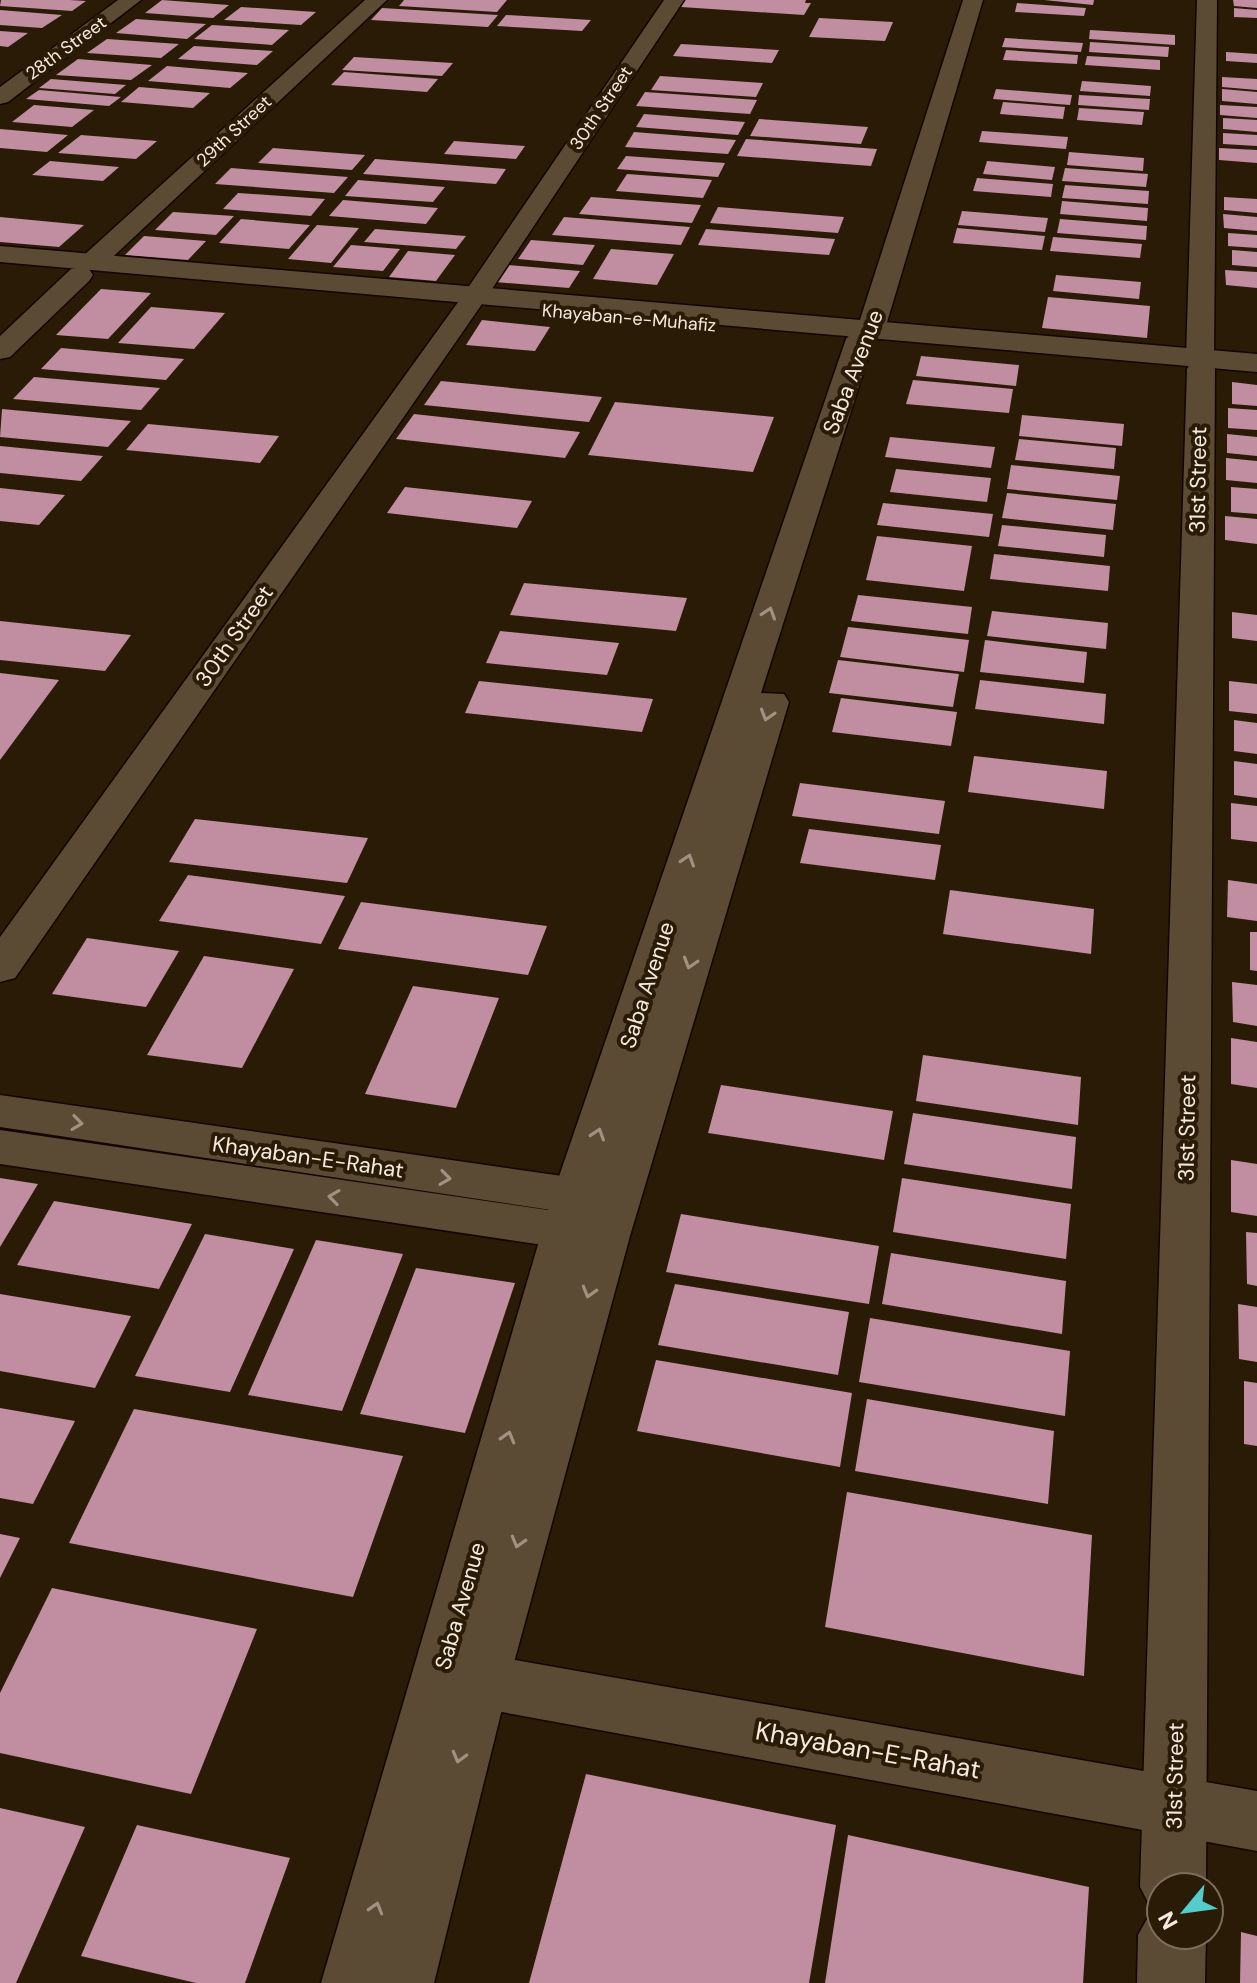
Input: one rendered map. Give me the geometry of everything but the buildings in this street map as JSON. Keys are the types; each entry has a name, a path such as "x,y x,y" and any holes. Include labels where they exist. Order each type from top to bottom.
{"street":[{"name":"28th Street","path":"0,97 131,0"},
{"name":"29th Street","path":"0,351 377,0"},
{"name":"30th Street","path":"0,968 471,300 674,0"},
{"name":"Saba Avenue","path":"876,335 973,0"},
{"name":"Saba Avenue","path":"355,1983 460,1677 591,1216 876,335 991,0"},
{"name":"31st Street","path":"1173,1871 1207,0"},
{"name":"Khayaban-e-Muhafiz","path":"0,254 86,268 1200,364 1257,374"},
{"name":"Khayaban-e-Muhafiz","path":"0,268 86,268"},
{"name":"Khayaban-e-Muhafiz","path":"1200,364 1257,363"},
{"name":"Khayaban-E-Rahat","path":"0,1111 591,1216"},
{"name":"Khayaban-E-Rahat","path":"0,1147 591,1216"},
{"name":"Saba Avenue","path":"400,1983 460,1677"},
{"name":"Khayaban-E-Rahat","path":"460,1677 1257,1821"},
{"path":"1171,1983 1172,1951"}]}
